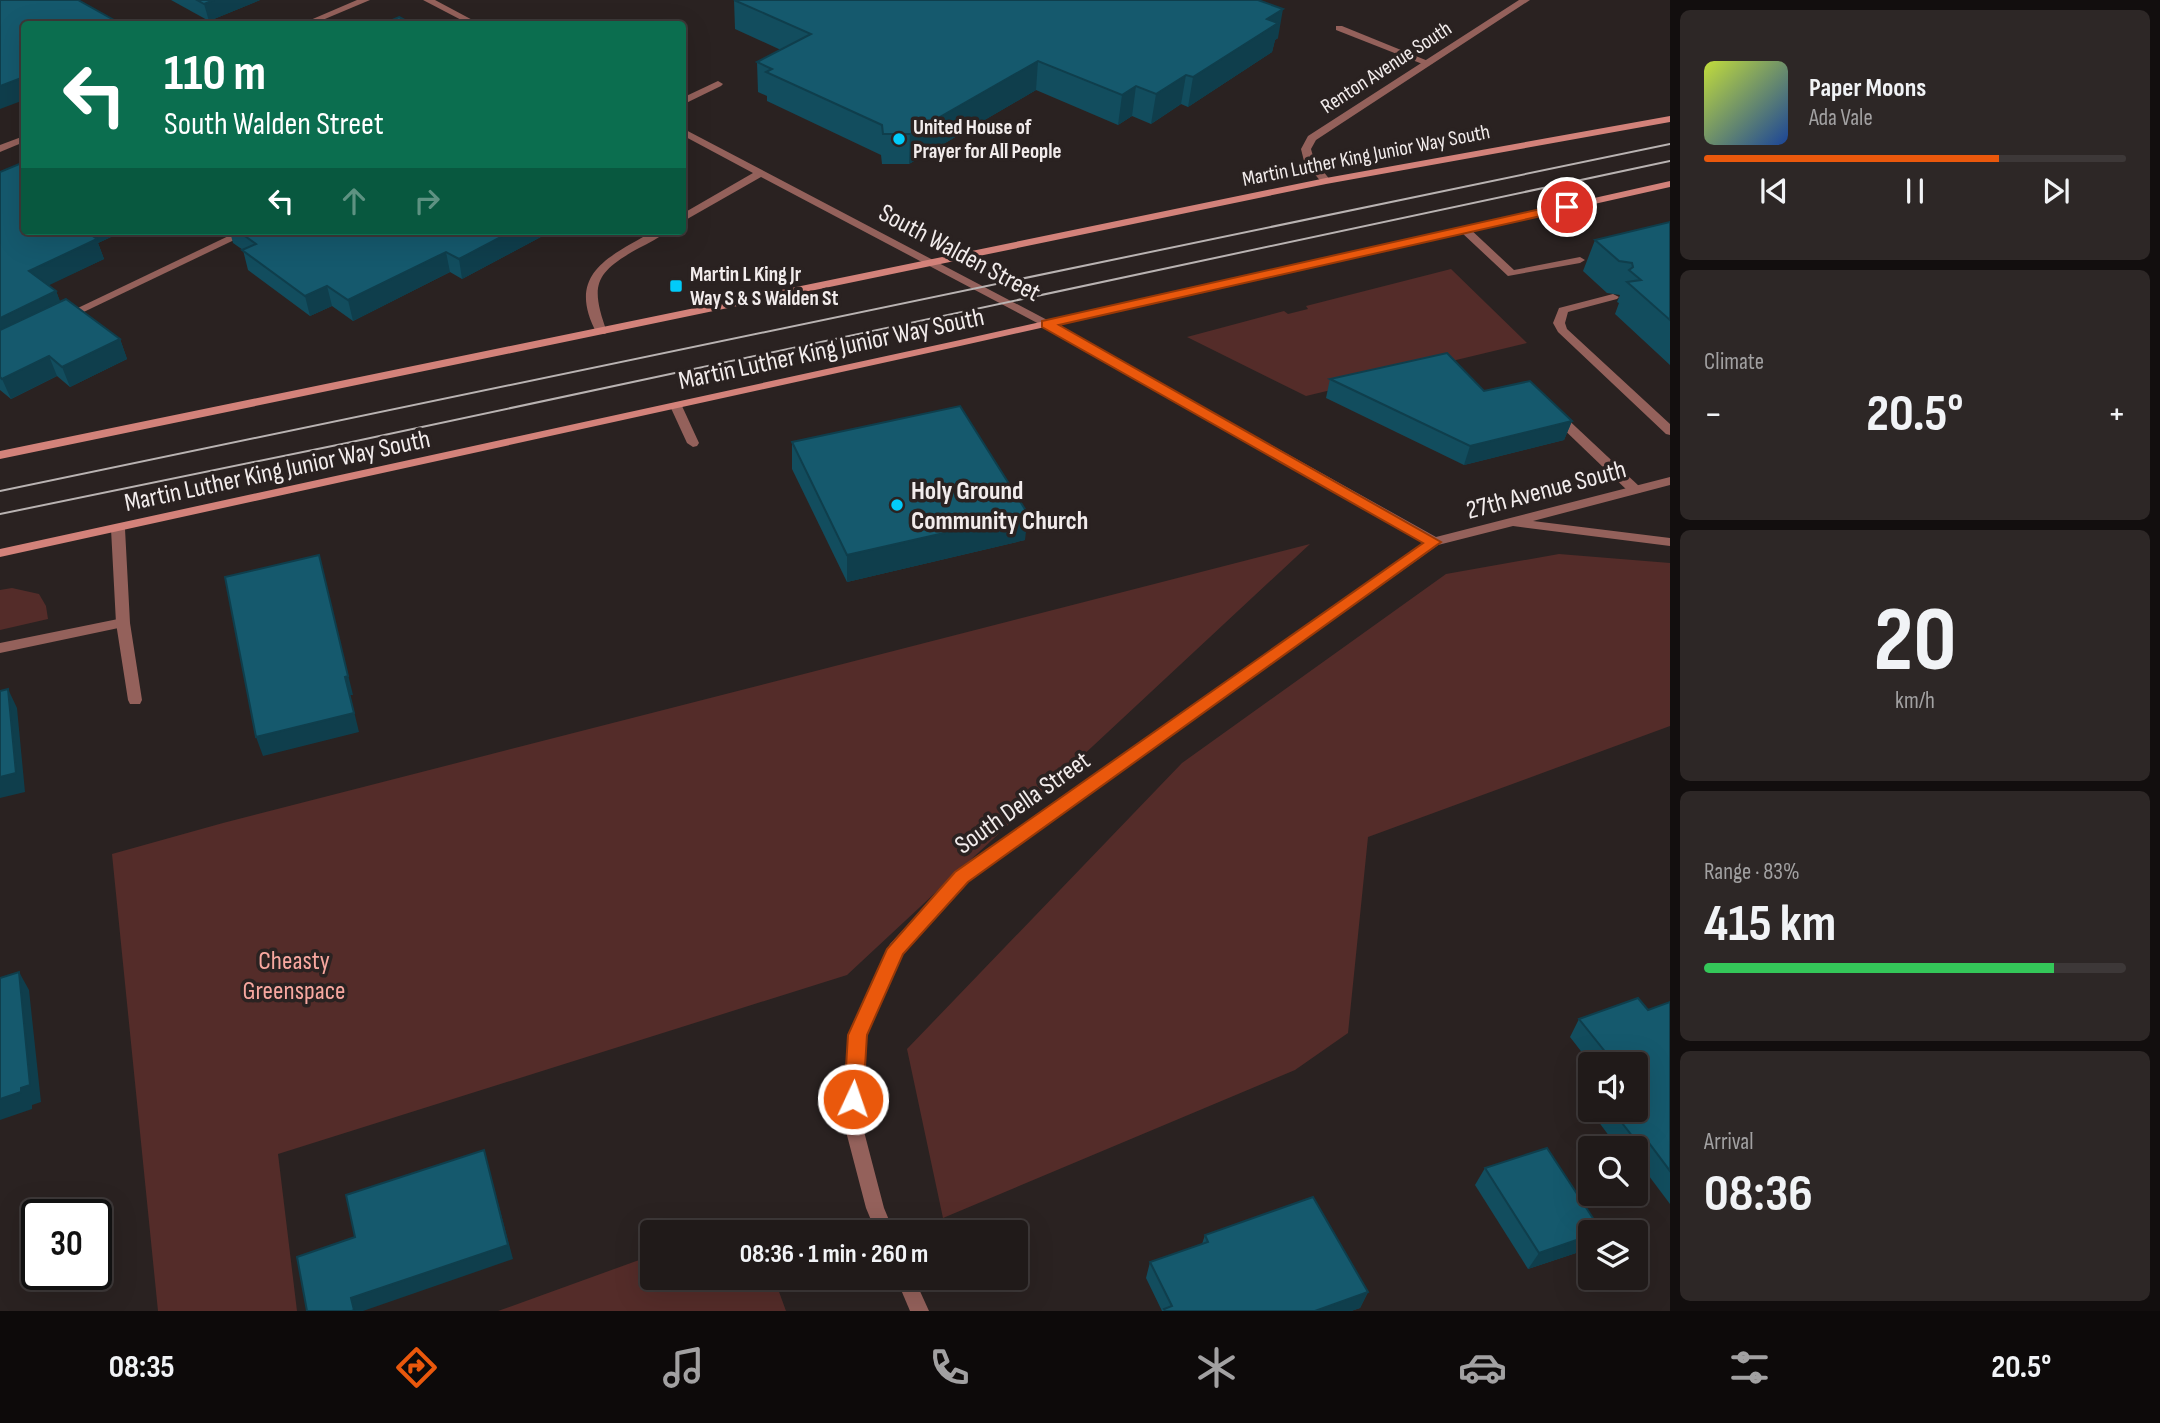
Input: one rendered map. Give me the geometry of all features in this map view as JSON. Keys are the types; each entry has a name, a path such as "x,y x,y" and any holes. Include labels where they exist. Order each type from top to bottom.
{"main road":[{"name":"Martin Luther King Junior Way South","path":"0,455 1326,181 1670,118"},
{"name":"Martin Luther King Junior Way South","path":"0,553 676,406 1670,184"}],"street":[{"path":"313,21 365,0"},
{"path":"428,0 469,21"},
{"name":"Renton Avenue South","path":"1326,181 1309,161 1306,149 1312,138 1525,0"},
{"path":"1339,28 1428,63"},
{"path":"686,100 718,84"},
{"name":"South Walden Street","path":"686,133 1047,324 1434,542"},
{"path":"0,149 21,140"},
{"path":"686,217 761,172"},
{"path":"1465,230 1512,274 1580,260"},
{"path":"50,324 239,235"},
{"path":"601,332 592,309 591,290 604,265 655,235"},
{"path":"1613,297 1563,310 1559,323 1562,330 1670,431"},
{"path":"1545,404 1635,490"},
{"path":"676,406 693,443"},
{"name":"27th Avenue South","path":"1434,542 1670,481"},
{"path":"1510,522 1670,542"},
{"path":"118,529 123,622 135,699"},
{"name":"South Della Street","path":"880,1220 852,1120 858,1035 896,949 962,877 1434,542"},
{"path":"0,648 123,622"},
{"path":"910,1290 920,1311"}],"green space":[{"path":"1451,269 1527,343 1306,396 1187,337 1284,311 1288,314 1308,309 1306,306"},
{"name":"Cheasty Greenspace","path":"1310,544 847,975 278,1154 297,1311 158,1311 112,854 223,823"},
{"path":"1559,554 1670,563 1670,726 1368,837 1348,1033 1295,1070 943,1218 907,1049 1182,763 1446,574"},
{"path":"12,588 39,594 46,606 48,619 0,630 0,590"},
{"path":"640,1260 640,1290 778,1290 786,1311 498,1311"}],"building":[{"path":"0,0 78,0 116,21 21,21 21,78 0,86"},
{"path":"197,0 214,0 204,4"},
{"path":"734,0 1258,0 1283,9 1267,19 1278,23 1193,77 1186,75 1156,94 1136,86 1122,95 1038,61 910,134 883,134 882,125 766,72 772,69 757,62 811,34"},
{"path":"399,17 406,21 390,21"},
{"path":"21,163 21,235 91,235 97,239 29,271 56,291 0,318 0,172"},
{"path":"1670,222 1670,320 1627,282 1641,280 1629,270 1633,267 1632,263 1619,261 1595,240"},
{"path":"244,235 504,235 459,259 446,252 348,300 327,286 305,296 242,250 256,244"},
{"path":"66,299 120,339 62,367 49,356 2,379 0,330"},
{"path":"1447,353 1484,391 1530,381 1572,421 1470,446 1330,379"},
{"name":"Holy Ground Community Church","path":"960,406 1028,514 847,555 792,442"},
{"path":"319,555 348,676 345,677 354,713 256,737 225,577"},
{"path":"8,689 16,773 0,777 0,691"},
{"path":"19,972 30,1085 21,1088 21,1092 0,1099 0,978"},
{"path":"1638,998 1648,1010 1670,1002 1670,1171 1648,1143 1648,1136 1632,1136 1621,1122 1648,1122 1648,1052 1605,1052 1579,1019"},
{"path":"1547,1148 1578,1195 1578,1206 1585,1206 1594,1220 1578,1220 1578,1240 1539,1253 1485,1168"},
{"path":"484,1150 508,1245 351,1298 352,1311 307,1311 297,1257 355,1237 346,1195"},
{"path":"1313,1197 1368,1292 1315,1311 1165,1311 1164,1309 1172,1306 1150,1262 1208,1242 1205,1235"}],"tram line":[{"path":"0,491 1670,144"},
{"path":"0,514 342,444 1670,161"}],"place":[{"name":"United House of Prayer for All People","path":"899,139"},
{"name":"Martin L King Jr Way S & S Walden St","path":"676,286"},
{"name":"Holy Ground Community Church","path":"897,505"}],"route":[{"path":"853,1099 858,1035 896,949 962,877 1434,542 1047,324 1567,207"}]}
